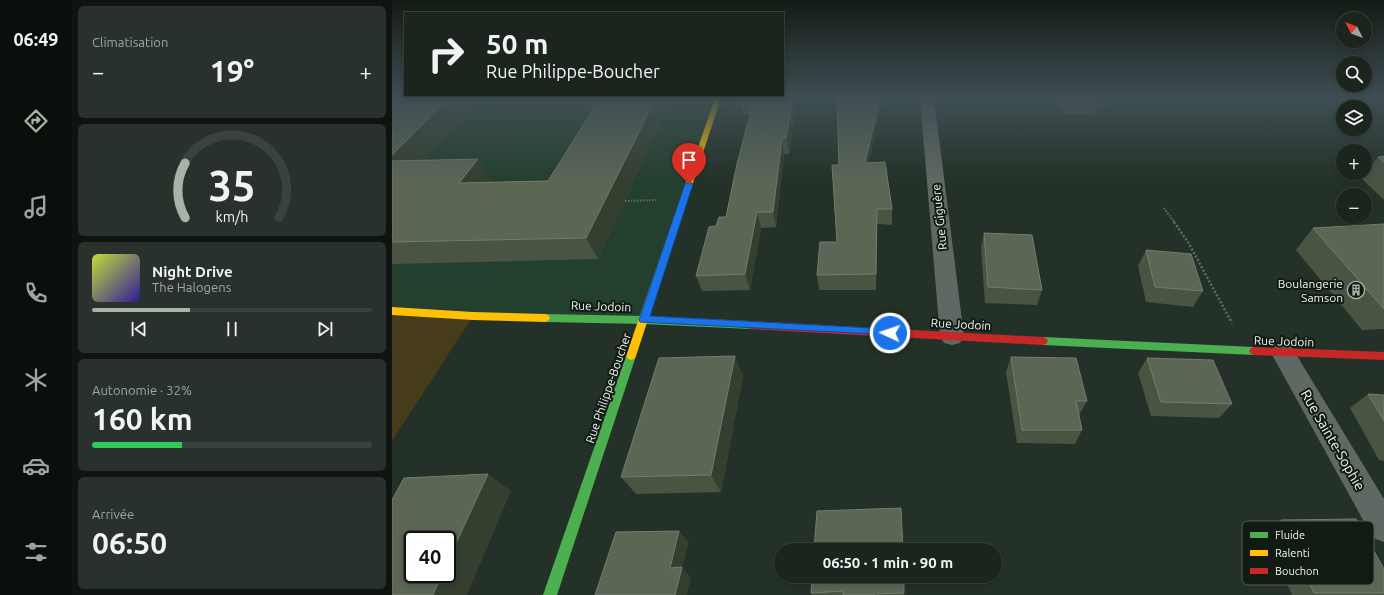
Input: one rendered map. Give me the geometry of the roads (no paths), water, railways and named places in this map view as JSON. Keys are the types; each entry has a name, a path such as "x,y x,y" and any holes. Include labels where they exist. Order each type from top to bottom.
{"street":[{"name":"Rue Philippe-Boucher","path":"550,595 709,126"},
{"name":"Rue Giguère","path":"930,126 952,336"},
{"name":"Rue Jodoin","path":"392,311 473,316 644,320 1283,353 1384,356"},
{"name":"Rue Sainte-Sophie","path":"1283,353 1384,527"}],"place":[{"name":"Boulangerie Samson","path":"1356,290"}]}
